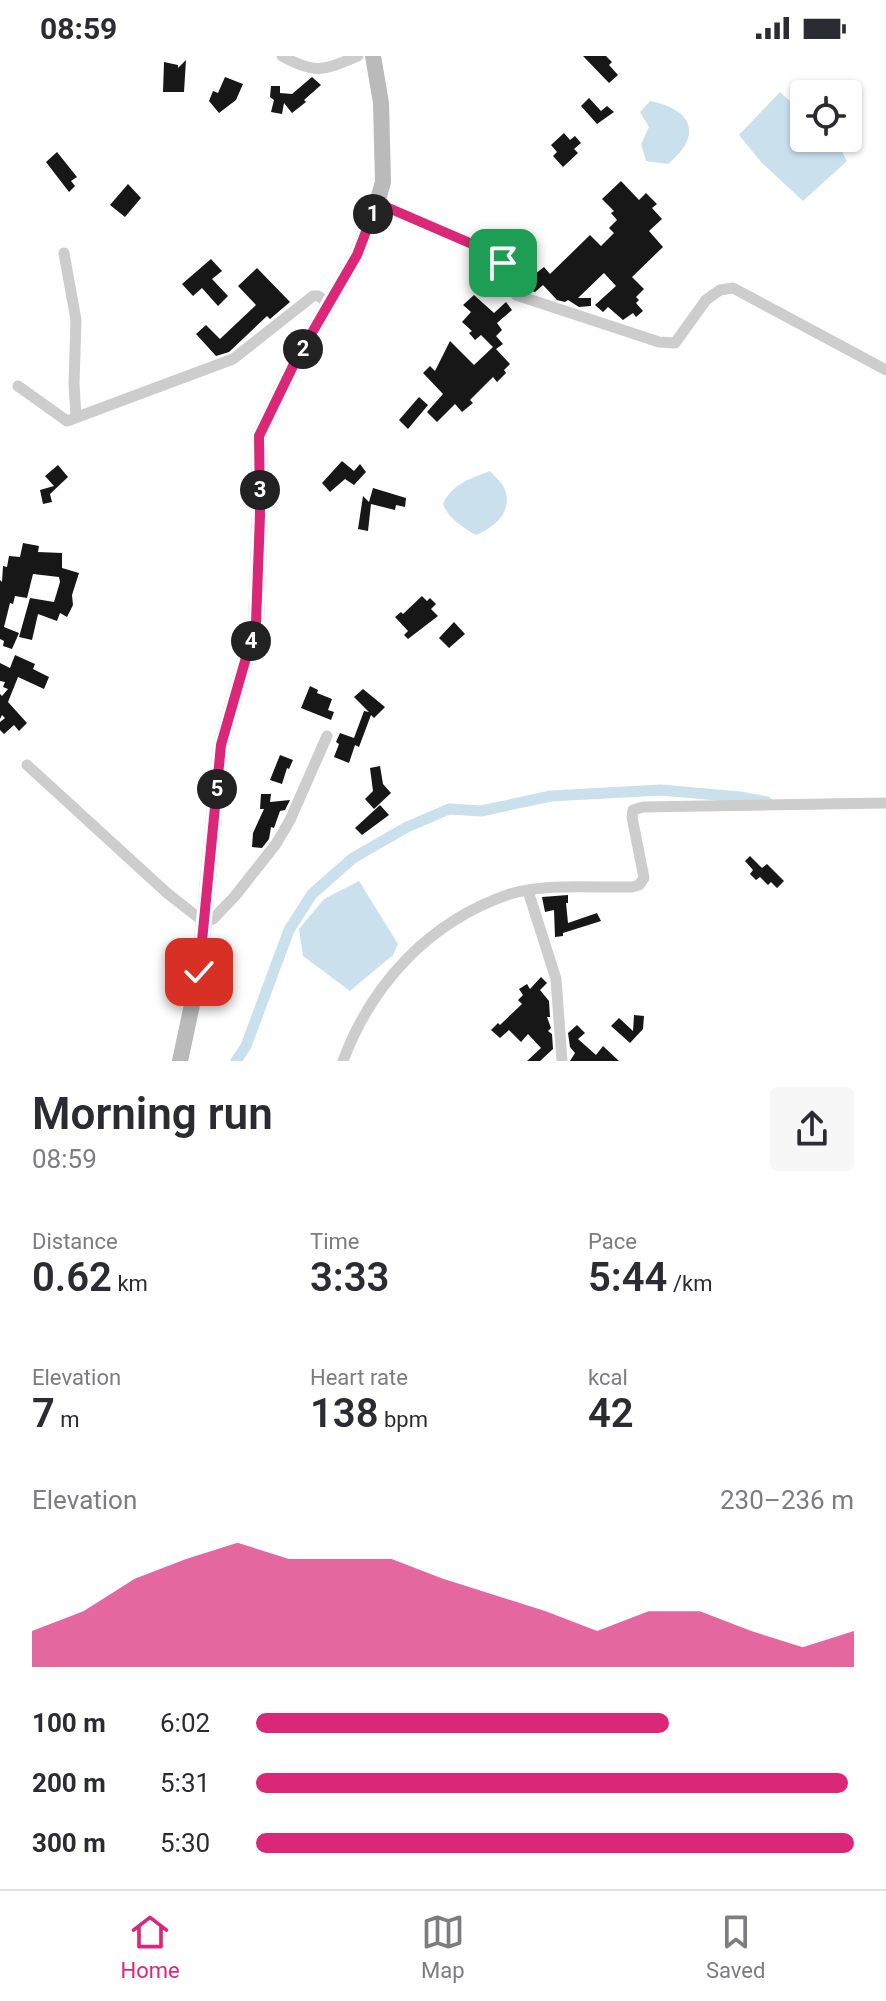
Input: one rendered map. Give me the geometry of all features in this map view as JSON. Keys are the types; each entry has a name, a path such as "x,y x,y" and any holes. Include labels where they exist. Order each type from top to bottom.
{"street":[{"path":"282,56 310,70 331,68 358,56"},
{"path":"180,1061 199,972 221,745 256,623 259,436 357,255 377,203 383,182 381,103 373,56"},
{"path":"377,203 493,253 503,263 516,295 659,342 675,343 706,300 720,290 733,288 886,370"},
{"path":"64,253 76,320 76,416"},
{"path":"18,386 64,421 233,359 313,296 329,303"},
{"path":"204,922 213,919 235,896 276,844 290,820 327,736"},
{"path":"27,765 167,893 204,922"},
{"path":"343,1061 364,1014 387,982 418,948 447,924 511,894 566,886 580,889 639,885 644,878 633,810 643,807 886,803"},
{"path":"528,891 556,979 562,1061"}],"water":[{"path":"780,92 790,101 790,152 842,152 847,161 803,201 761,162 739,135"},
{"path":"650,101 676,110 688,125 686,143 668,164 646,161 641,144 649,127 640,112"},
{"path":"490,471 505,490 506,507 494,524 476,535 452,518 443,504 451,491 469,479"},
{"path":"359,881 398,944 393,955 350,991 303,956 299,929 324,899"}],"building":[{"path":"583,56 606,56 618,75 609,83"},
{"path":"186,60 184,92 163,92 164,62 178,65 178,68"},
{"path":"225,77 243,84 236,100 219,113 209,101 213,91 218,93"},
{"path":"312,77 321,85 304,100 306,102 292,113 284,103 282,114 271,112 274,100 270,97 271,86 280,86 280,93 292,94"},
{"path":"589,98 601,111 607,106 614,112 597,124 581,106"},
{"path":"564,133 570,140 575,136 581,143 574,149 578,153 563,167 553,156 557,152 551,145"},
{"path":"57,152 77,177 71,181 75,186 69,192 46,162"},
{"path":"621,181 639,200 646,193 657,204 652,208 662,219 649,231 663,247 632,277 644,289 636,297 639,300 636,303 643,311 636,317 633,313 623,320 608,307 603,312 595,305 616,286 604,273 578,298 591,298 591,306 579,307 568,300 557,300 543,285 535,292 524,289 521,285 544,267 550,274 590,235 601,246 614,233 609,228 617,220 611,213 614,211 602,199"},
{"path":"128,184 141,198 125,217 110,205"},
{"path":"211,259 222,271 212,279 228,296 218,306 202,288 193,296 182,284"},
{"path":"257,268 290,302 270,319 267,316 229,352 216,356 196,334 206,325 220,339 256,305 238,286"},
{"path":"474,295 494,313 506,302 512,310 497,323 502,330 496,336 503,344 496,349 510,364 497,382 493,377 462,412 455,404 437,422 427,412 443,394 423,373 430,366 435,371 450,341 474,365 493,347 481,335 475,340 469,333 472,331 462,322 471,312 463,305"},
{"path":"419,397 428,405 408,429 399,420"},
{"path":"342,461 354,471 360,464 366,472 354,485 345,479 330,492 322,483"},
{"path":"58,465 68,477 50,494 52,502 43,504 40,490 54,486 45,476"},
{"path":"373,488 406,498 405,507 396,505 395,510 371,504 368,531 358,529 363,496 369,502"},
{"path":"23,543 39,546 38,552 62,553 62,568 79,573 72,595 73,605 67,617 60,613 57,621 38,614 32,640 19,637 30,598 54,602 60,582 59,577 33,574 27,598 15,596 13,604 10,603 4,627 19,633 12,649 3,646 4,641 0,639 0,580 2,582 3,566 7,567 9,556 20,557"},
{"path":"422,596 436,604 431,609 438,616 408,639 404,635 408,631 395,617 401,612 403,614"},
{"path":"454,622 465,634 449,648 439,638"},
{"path":"15,655 35,664 33,669 49,677 44,689 18,677 8,702 27,723 19,731 14,725 4,734 0,730 0,722 5,718 2,715 0,719 0,694 2,696 8,689 3,687 5,682 0,681 0,663 10,668"},
{"path":"310,686 318,690 317,693 332,699 328,710 334,712 331,720 301,708"},
{"path":"363,689 385,707 374,718 371,715 359,747 355,745 349,763 334,757 339,744 336,742 340,733 354,738 364,711 369,712 354,697"},
{"path":"280,755 293,760 282,784 270,780"},
{"path":"380,766 383,784 391,793 374,809 365,799 373,791 370,768"},
{"path":"261,794 271,794 270,802 290,800 285,810 280,811 262,848 252,847 253,833 264,809 260,809"},
{"path":"380,805 389,815 362,835 355,828"},
{"path":"750,856 762,868 767,864 784,881 777,888 760,877 756,880 750,874 753,870 745,861"},
{"path":"568,895 568,923 597,913 601,921 555,937 554,910 545,912 542,897"},
{"path":"541,977 547,983 540,990 549,1001 550,1017 547,1017 551,1028 548,1031 552,1034 553,1049 540,1061 527,1061 541,1048 528,1034 521,1042 509,1030 500,1038 491,1030 522,1004 518,1000 523,995 519,989 527,984 530,989"},
{"path":"634,1015 644,1016 643,1029 630,1043 611,1026 619,1018 633,1031"},
{"path":"577,1025 585,1033 578,1039 596,1055 603,1046 619,1061 570,1061 575,1053 570,1047 568,1033"}],"waterway":[{"path":"236,1061 246,1046 289,930 312,894 353,858 407,827 449,809 481,811 551,796 661,790 767,802"}],"route":[{"path":"199,972 221,745 256,623 259,436 295,362 357,255 377,203 493,253 503,263"}]}
